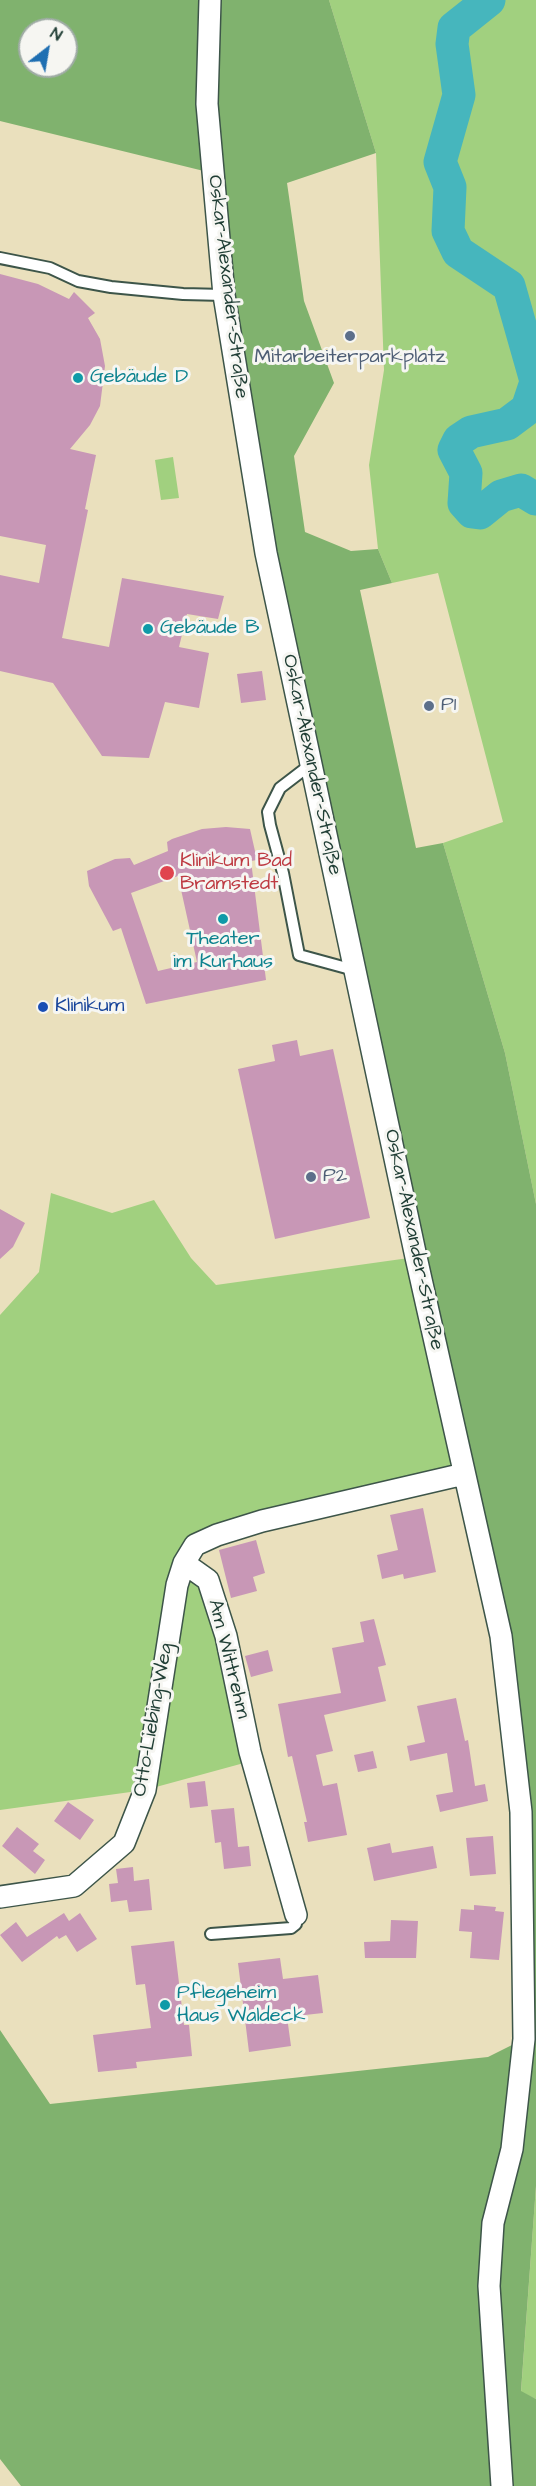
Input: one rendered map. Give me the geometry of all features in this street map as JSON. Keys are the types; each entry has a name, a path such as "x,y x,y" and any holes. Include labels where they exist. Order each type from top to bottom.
{"street":[{"name":"Oskar-Alexander-Straße","path":"210,0 207,104 224,295 266,553 354,970 501,1636 521,1812 524,2039 512,2150 493,2223 489,2286 502,2486"},
{"path":"184,1563 195,1545 217,1535 262,1521 464,1474"},
{"name":"Otto-Liebing-Weg","path":"0,1897 74,1886 124,1843 145,1790 177,1585 184,1563"},
{"name":"Am Wittrehm","path":"184,1563 208,1580 226,1636 250,1752 296,1915"}],"lane":[{"path":"0,258 50,268 78,281 111,287 183,294 224,295"},
{"path":"310,765 280,788 268,812 270,825 283,873 299,955 354,970"},
{"path":"211,1934 291,1928 296,1924 296,1915"}],"green space":[{"path":"0,0 329,0 376,153 287,183 304,301 334,383 294,456 305,532 351,551 378,549 392,583 360,590 416,848 443,843 505,1053 536,1204 536,2186 521,2391 536,2399 536,2486 21,2486 0,2459 0,2030 50,2104 488,2057 524,2039 501,1636 310,765 212,173 0,121"},
{"path":"329,0 536,0 536,1204 505,1053 443,843 503,822 438,573 392,583 378,549 369,465 384,370 376,153"},
{"path":"173,457 179,498 161,500 155,460"},
{"path":"51,1193 112,1213 154,1200 191,1258 216,1285 416,1257 457,1465 190,1539 204,1582 244,1763 145,1790 0,1810 0,1315 39,1272"},
{"path":"536,2186 536,2399 521,2392"}],"building":[{"path":"0,274 38,284 69,299 74,292 95,313 88,318 100,339 105,366 100,406 90,425 70,449 96,455 85,509 88,510 62,638 109,647 122,578 224,596 218,619 187,614 179,647 209,653 199,708 165,702 149,758 102,756 53,683 0,671 0,575 39,583 46,545 0,536"},
{"path":"262,671 266,700 241,703 237,674"},
{"name":"Theater im Kurhaus","path":"226,827 250,829 257,860 251,861 266,980 146,1004 121,928 113,931 89,886 87,871 115,859 130,858 134,865 168,851 167,842 172,839 202,829","holes":["178,876 197,962 158,971 131,893"]},
{"name":"P2","path":"297,1040 300,1056 333,1049 370,1218 275,1239 238,1069 275,1061 272,1045"},
{"path":"0,1209 25,1223 13,1247 0,1259"},
{"path":"423,1508 436,1572 404,1579 403,1574 382,1579 377,1555 398,1550 390,1515"},
{"path":"256,1540 265,1573 253,1577 257,1591 231,1598 219,1550"},
{"path":"374,1619 386,1665 378,1667 386,1701 324,1715 333,1751 316,1755 323,1786 337,1783 347,1835 308,1842 304,1822 307,1822 292,1756 288,1757 278,1704 341,1693 332,1648 364,1642 360,1622"},
{"path":"268,1650 273,1671 251,1677 245,1656"},
{"path":"456,1698 465,1741 468,1740 475,1786 485,1784 488,1801 440,1812 436,1795 453,1792 447,1753 410,1761 407,1746 425,1742 417,1706"},
{"path":"373,1751 377,1768 358,1772 354,1755"},
{"path":"205,1781 208,1806 190,1808 187,1783"},
{"path":"68,1802 94,1820 80,1840 54,1821"},
{"path":"234,1808 238,1847 249,1846 251,1866 224,1869 221,1842 215,1843 211,1810"},
{"path":"17,1827 39,1844 33,1851 45,1860 35,1874 2,1846"},
{"path":"493,1836 496,1874 470,1876 466,1838"},
{"path":"390,1843 392,1853 433,1846 437,1868 374,1881 367,1848"},
{"path":"133,1867 134,1881 149,1879 152,1910 129,1912 127,1900 111,1902 109,1884 118,1883 116,1869"},
{"path":"474,1905 496,1907 495,1911 504,1912 499,1960 470,1958 472,1932 459,1931 461,1909 474,1910"},
{"path":"64,1913 69,1921 80,1913 97,1939 77,1952 66,1935 59,1939 57,1936 22,1962 0,1935 16,1922 27,1937"},
{"path":"391,1920 418,1921 416,1958 365,1958 364,1942 390,1941"},
{"name":"Pflegeheim Haus Waldeck","path":"174,1941 184,2025 189,2025 192,2056 136,2062 137,2068 98,2072 93,2035 151,2028 145,1984 136,1985 131,1946"},
{"path":"280,1958 283,1979 318,1975 323,2013 287,2017 291,2046 249,2052 238,1963"}],"waterway":[{"path":"489,0 454,28 452,44 459,95 440,162 450,187 448,231 458,252 509,286 536,381"},
{"path":"536,382 527,409 507,424 471,432 459,440 454,450 466,473 464,503 472,512 480,513 501,496 521,490 536,499"}],"place":[{"name":"Mitarbeiterparkplatz","path":"350,336"},
{"name":"Gebäude D","path":"78,378"},
{"name":"Gebäude B","path":"148,629"},
{"name":"P1","path":"429,706"},
{"name":"Klinikum Bad Bramstedt","path":"167,873"},
{"name":"Theater im Kurhaus","path":"223,919"},
{"name":"Klinikum","path":"43,1007"},
{"name":"P2","path":"311,1177"},
{"name":"Pflegeheim Haus Waldeck","path":"165,2005"}]}
